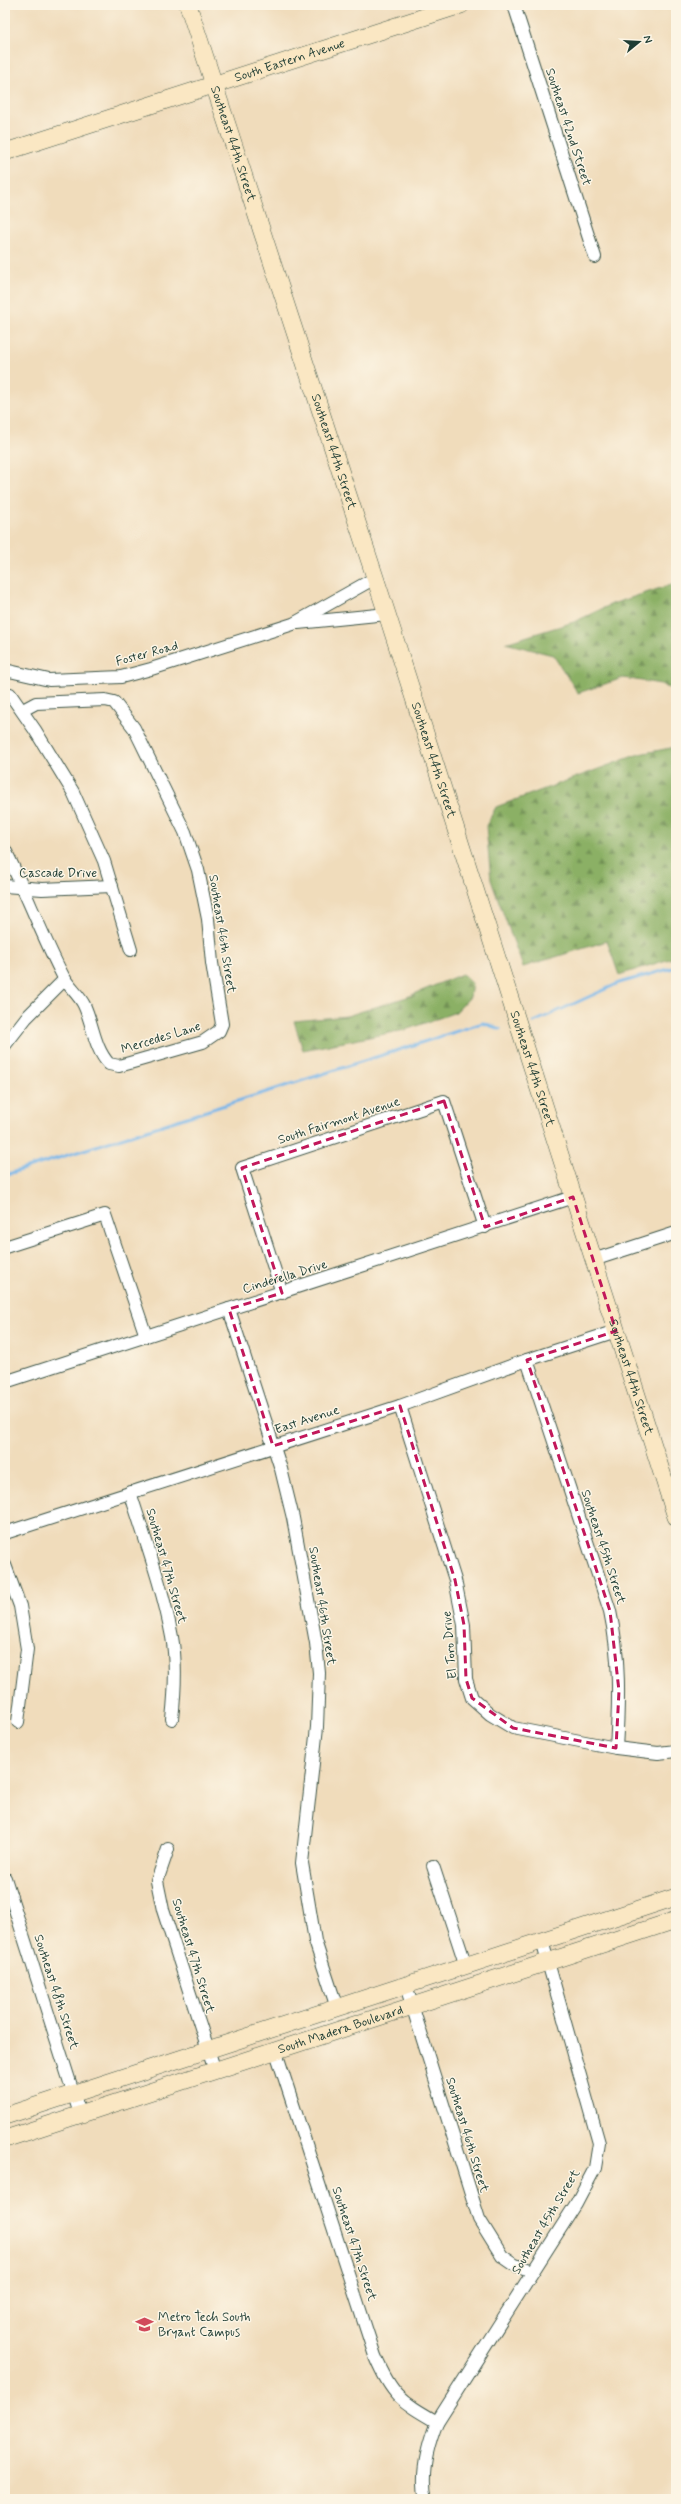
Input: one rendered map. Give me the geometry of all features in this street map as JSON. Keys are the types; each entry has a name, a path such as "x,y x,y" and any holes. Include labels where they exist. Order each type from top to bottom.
{"main road":[{"name":"Southeast 44th Street","path":"188,5 387,614 676,1517"},
{"name":"South Eastern Avenue","path":"5,152 461,5"},
{"name":"South Madera Boulevard","path":"5,2116 676,1897"},
{"name":"South Madera Boulevard","path":"5,2139 276,2052 676,1920"}],"street":[{"name":"Southeast 42nd Street","path":"514,5 595,257"},
{"name":"Foster Road","path":"5,670 49,680 121,677 151,670 292,624 375,578"},
{"name":"Foster Road","path":"292,624 387,614"},
{"path":"10,694 23,710 73,792 104,861 131,950"},
{"name":"Southeast 46th Street","path":"23,710 36,703 105,700 114,702 124,714 177,815 198,870 208,919 212,963 221,1013 222,1024 219,1031"},
{"path":"5,850 24,888 36,920 65,979 26,1018 5,1045"},
{"name":"Cascade Drive","path":"5,886 42,889 112,886"},
{"name":"Mercedes Lane","path":"65,979 83,1003 100,1052 109,1064 119,1066 203,1042 219,1031"},
{"name":"South Fairmont Avenue","path":"282,1293 242,1168 444,1101 485,1227"},
{"name":"Cinderella Drive","path":"5,1382 485,1227 573,1197"},
{"path":"5,1247 105,1215 146,1336"},
{"path":"593,1260 676,1233"},
{"name":"Southeast 46th Street","path":"229,1309 273,1446 293,1518 316,1642 319,1673 317,1727 302,1864 315,1942 337,2008"},
{"name":"East Avenue","path":"5,1533 400,1406 527,1360 616,1331"},
{"name":"Southeast 45th Street","path":"527,1360 610,1611 615,1634 619,1691 616,1748"},
{"name":"El Toro Drive","path":"400,1406 455,1580 464,1625 466,1679 472,1698 490,1714 513,1728 616,1748 658,1753 676,1751"},
{"name":"Southeast 47th Street","path":"130,1492 163,1599 172,1638 176,1684 172,1720"},
{"path":"5,1565 20,1606 27,1650 18,1722"},
{"name":"Southeast 47th Street","path":"168,1849 157,1881 163,1910 215,2071"},
{"path":"433,1866 466,1966"},
{"name":"Southeast 48th Street","path":"5,1878 80,2114"},
{"name":"Southeast 45th Street","path":"426,2499 424,2491 425,2468 431,2438 437,2422 457,2394 532,2271 588,2185 594,2168 599,2143 542,1941"},
{"name":"Southeast 46th Street","path":"406,1986 479,2219 502,2256 516,2265 532,2271"},
{"name":"Southeast 47th Street","path":"276,2052 373,2349 386,2383 400,2399 437,2422"}],"highlighted area":[{"path":"444,1101 485,1227 573,1197 616,1331 527,1360 610,1611 619,1691 616,1748 513,1728 472,1698 466,1679 464,1625 455,1580 400,1406 273,1446 229,1309 282,1293 242,1168"}],"green space":[{"path":"676,583 676,692 661,684 623,678 578,693 553,655 505,643 574,622 612,604"},
{"path":"676,747 676,957 619,975 607,941 523,967 491,880 486,826 496,807 639,754"},
{"path":"462,974 472,983 470,997 456,1012 405,1030 303,1050 294,1021 347,1016 407,997"}],"waterway":[{"path":"534,1022 619,983 676,967"},
{"path":"5,1175 483,1023 500,1029"}],"place":[{"name":"Metro Tech South Bryant Campus","path":"145,2324"}]}
